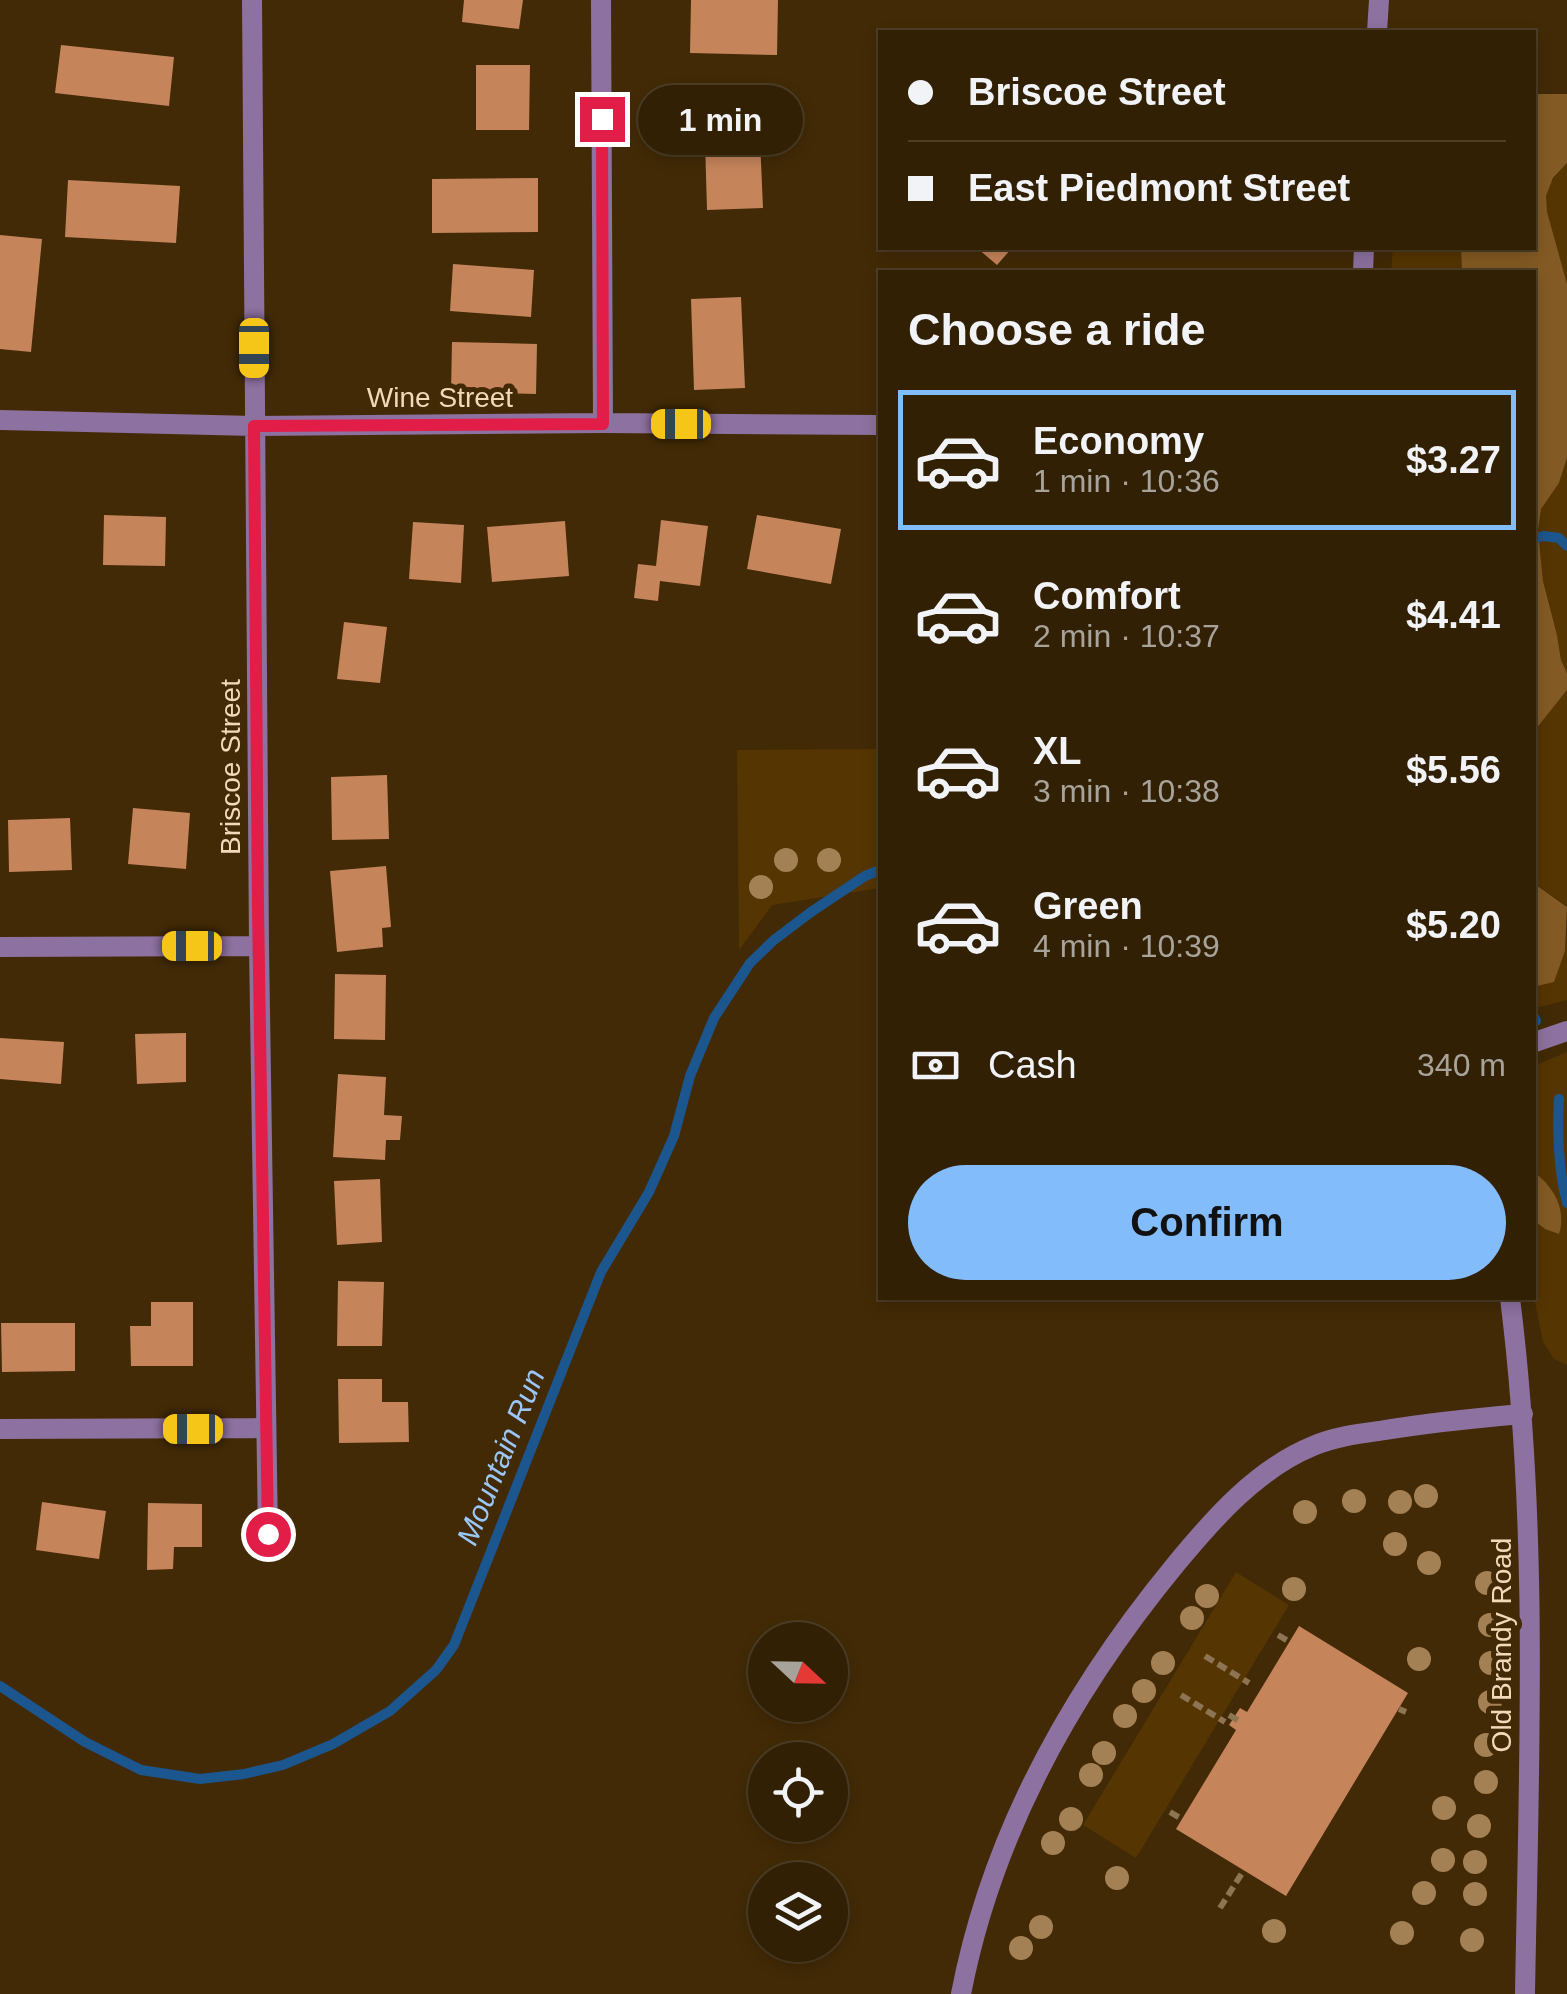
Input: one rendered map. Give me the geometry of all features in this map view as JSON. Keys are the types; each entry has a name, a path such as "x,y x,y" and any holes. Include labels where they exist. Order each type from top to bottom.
{"street":[{"name":"Briscoe Street","path":"252,0 268,1534"},
{"path":"602,0 603,424"},
{"path":"1377,30 1379,0"},
{"name":"Wine Street","path":"0,420 254,426 878,425"},
{"path":"0,946 259,946"},
{"path":"1536,1042 1567,1031"},
{"name":"Old Brandy Road","path":"1510,1300 1523,1414 1528,1517 1525,1994"},
{"path":"961,1994 995,1870 1026,1795 1054,1742 1128,1626 1215,1519 1267,1472 1314,1445 1340,1437 1425,1424 1523,1414"},
{"path":"0,1430 265,1428"}],"path":[{"path":"1278,1635 1290,1642"},
{"path":"1205,1656 1249,1682"},
{"path":"1181,1694 1241,1722"},
{"path":"1170,1812 1182,1819"},
{"path":"1220,1908 1244,1870"}],"shaded area":[{"path":"1536,94 1567,94 1567,163 1553,178 1546,196 1567,284 1567,458 1559,483 1541,509 1538,530 1543,581 1567,673 1567,690 1536,729 1536,270 1462,270 1461,250 1536,250"},
{"path":"1567,163 1567,284 1553,241 1546,197 1551,183"},
{"path":"1393,250 1461,250 1462,270 1391,270"},
{"path":"1567,458 1567,673 1543,581 1538,530 1541,509 1559,483"},
{"path":"1567,690 1567,906 1536,884 1536,728"},
{"path":"878,749 878,888 772,905 739,950 737,750"},
{"path":"1536,885 1567,907 1565,951 1554,982 1536,986"},
{"path":"1567,928 1567,1000 1536,1007 1536,986 1554,982 1565,951"},
{"path":"1567,1052 1567,1365 1554,1359 1543,1342 1535,1300 1536,1223 1545,1229 1536,1173 1536,1065"},
{"path":"1536,1174 1560,1207 1559,1234 1536,1222"},
{"path":"1236,1572 1289,1605 1136,1858 1083,1825"}],"building":[{"path":"464,0 523,0 519,29 462,22"},
{"path":"691,0 778,0 777,55 690,53"},
{"path":"61,45 174,57 169,106 55,93"},
{"path":"476,65 530,65 529,130 476,130"},
{"path":"760,139 763,208 707,210 705,141"},
{"path":"538,178 538,232 432,233 432,179"},
{"path":"68,180 180,186 176,243 65,237"},
{"path":"0,235 42,239 31,352 0,349"},
{"path":"979,250 1010,250 997,265"},
{"path":"453,264 534,270 531,317 450,311"},
{"path":"741,297 745,388 694,390 691,299"},
{"path":"452,342 537,344 536,394 451,392"},
{"path":"104,515 166,517 165,566 103,565"},
{"path":"757,515 841,529 831,584 747,569"},
{"path":"661,520 708,526 700,586 660,581 658,601 634,598 638,564 656,566"},
{"path":"565,521 569,576 492,582 487,527"},
{"path":"413,522 464,525 461,583 409,579"},
{"path":"344,622 387,627 380,683 337,679"},
{"path":"387,775 389,839 332,840 331,777"},
{"path":"133,808 190,813 186,869 128,864"},
{"path":"70,818 72,870 9,872 8,820"},
{"path":"386,866 391,927 382,928 383,947 337,952 330,871"},
{"path":"335,974 386,975 385,1040 334,1039"},
{"path":"186,1033 186,1082 137,1084 135,1034"},
{"path":"0,1038 64,1042 61,1084 0,1079"},
{"path":"338,1074 386,1077 384,1115 402,1116 400,1140 386,1140 385,1160 333,1157"},
{"path":"380,1179 382,1242 337,1245 334,1181"},
{"path":"338,1281 384,1282 382,1346 337,1346"},
{"path":"151,1302 193,1302 193,1366 131,1366 130,1326 151,1326"},
{"path":"1,1323 75,1323 75,1371 2,1372"},
{"path":"338,1379 382,1379 382,1402 408,1402 409,1442 339,1443"},
{"path":"42,1502 106,1511 99,1559 36,1550"},
{"path":"148,1503 202,1504 202,1547 174,1547 173,1569 147,1570"},
{"path":"1299,1626 1408,1693 1286,1896 1176,1829 1236,1730 1229,1725 1240,1708 1247,1712"}],"waterway":[{"name":"Mountain Run","path":"1536,538 1559,538 1567,546"},
{"name":"Mountain Run","path":"0,1686 85,1742 141,1770 200,1779 283,1765 333,1744 390,1711 436,1670 454,1645 601,1272 649,1192 674,1136 690,1076 714,1018 750,963 774,940 878,871"},
{"path":"1559,1099 1559,1151 1567,1203"}],"route":[{"path":"268,1534 254,426 603,424 602,119"}]}
